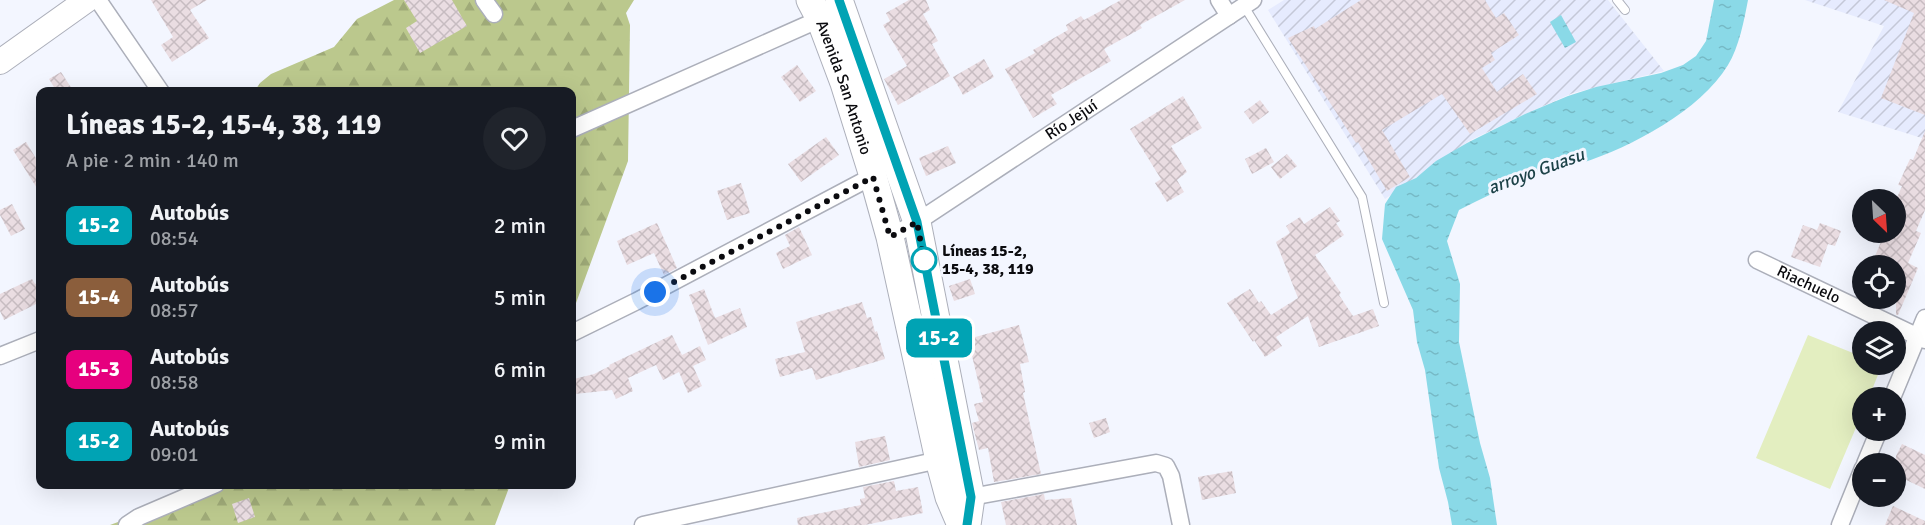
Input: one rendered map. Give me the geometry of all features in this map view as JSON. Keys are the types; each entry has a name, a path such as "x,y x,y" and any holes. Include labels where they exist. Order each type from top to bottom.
{"main road":[{"name":"Avenida San Antonio","path":"828,7 844,83 890,237 939,460 949,497 962,525"},
{"name":"Avenida San Antonio","path":"828,7 917,222 971,497 967,525"}],"street":[{"path":"0,62 87,0"},
{"path":"98,0 158,87"},
{"path":"484,0 494,14"},
{"path":"1219,0 1229,16"},
{"name":"Río Jejuí","path":"890,237 917,222 1249,3"},
{"path":"576,127 828,7"},
{"path":"576,331 873,177"},
{"name":"Riachuelo","path":"1757,261 1921,338"},
{"path":"1897,387 1921,338 1925,318"},
{"path":"0,356 36,342"},
{"path":"643,525 939,460"},
{"path":"971,497 1156,463 1166,466 1172,476 1181,525"},
{"path":"127,525 139,517 204,489"},
{"path":"1840,525 1852,495"}],"lane":[{"path":"1617,0 1625,10"},
{"path":"1249,3 1362,197 1384,303"}],"shaded area":[{"path":"1284,0 1608,0 1664,71 1573,93 1525,114 1469,141 1385,199 1268,10"},
{"path":"1805,0 1925,0 1925,139 1838,112 1884,26"}],"green space":[{"path":"394,0 634,0 626,13 630,25 628,161 576,303 576,87 257,87 271,74 334,47 357,19"},
{"path":"1808,335 1852,353 1852,375 1878,375 1873,387 1852,387 1852,437 1830,489 1756,458"},
{"path":"206,489 508,489 495,525 110,525"}],"water":[{"name":"arroyo Guasu","path":"1714,0 1748,0 1741,34 1732,58 1716,82 1682,112 1622,147 1582,163 1535,175 1459,210 1447,241 1460,284 1459,342 1480,443 1490,478 1497,525 1452,525 1439,468 1425,370 1417,342 1413,310 1382,239 1385,204 1396,187 1416,178 1436,161 1525,114 1596,87 1661,73 1683,65 1696,56 1706,41"},
{"path":"1561,15 1576,42 1565,48 1550,22"}],"building":[{"path":"151,0 207,0 190,10 209,38 172,62 161,45 173,37"},
{"path":"404,0 452,0 467,26 420,53 406,28 417,21"},
{"path":"909,0 926,0 930,10 923,14 938,41 932,44 950,76 898,105 884,79 907,66 883,25 890,21 886,13"},
{"path":"1121,0 1185,0 1140,25 1142,28 1104,49 1111,61 1051,95 1057,104 1033,118 1005,69 1035,53 1033,50 1068,30 1066,25 1081,16 1084,20"},
{"path":"1361,0 1485,0 1496,18 1504,13 1519,35 1491,53 1495,60 1482,68 1497,92 1523,74 1537,94 1470,134 1442,94 1382,130 1410,177 1387,191 1358,142 1356,143 1288,38 1314,26 1315,29"},
{"path":"1884,0 1925,0 1925,115 1881,98 1914,13"},
{"path":"984,59 994,77 963,95 953,77"},
{"path":"797,65 816,91 800,102 781,77"},
{"path":"61,72 71,87 54,87 49,79"},
{"path":"1183,96 1202,128 1171,146 1187,172 1177,180 1184,192 1167,202 1155,183 1161,179 1130,129"},
{"path":"1260,100 1269,112 1253,124 1244,112"},
{"path":"1925,131 1925,210 1916,231 1921,233 1908,263 1918,268 1906,296 1906,255 1876,255 1880,243 1906,243 1906,189 1901,189 1902,186 1898,185 1910,159 1913,160"},
{"path":"826,137 839,155 801,182 788,164"},
{"path":"26,142 36,158 36,187 13,150"},
{"path":"948,146 956,163 926,176 919,158"},
{"path":"1266,148 1274,162 1252,174 1245,159"},
{"path":"1287,154 1297,166 1280,179 1271,167"},
{"path":"741,183 750,213 727,220 717,191"},
{"path":"12,204 25,229 11,236 0,215 0,210"},
{"path":"1330,207 1340,221 1336,223 1344,235 1315,255 1341,293 1339,295 1353,316 1373,309 1379,326 1319,347 1308,316 1276,337 1282,346 1265,357 1227,303 1250,289 1271,315 1298,298 1276,242 1290,233 1286,226 1300,217 1304,224"},
{"path":"657,223 677,268 664,275 654,253 627,265 617,241"},
{"path":"1820,223 1841,231 1835,246 1828,244 1820,267 1791,257 1803,225 1817,230"},
{"path":"799,227 812,255 783,269 776,253 790,246 785,235"},
{"path":"32,279 36,284 36,304 4,320 0,311 0,294"},
{"path":"970,279 975,294 954,301 949,286"},
{"path":"704,289 715,318 740,308 747,327 708,345 689,295"},
{"path":"862,302 867,318 871,317 875,332 877,331 885,359 816,380 812,368 780,377 775,359 805,352 796,322"},
{"path":"1019,325 1029,362 1020,364 1025,392 1023,393 1041,474 994,482 988,448 979,450 972,423 979,421 974,404 983,402 968,339"},
{"path":"672,335 682,355 700,346 706,360 693,366 702,386 688,393 679,372 663,380 656,365 628,378 633,391 616,399 612,390 576,394 576,378 594,374"},
{"path":"1106,418 1110,432 1094,438 1089,423"},
{"path":"885,436 890,460 859,467 855,442"},
{"path":"1902,444 1925,455 1925,489 1906,480 1906,453 1898,453"},
{"path":"1232,471 1236,493 1202,500 1198,477"},
{"path":"894,481 896,491 918,487 923,513 865,525 798,525 797,518 861,505 860,499 865,498 863,487"},
{"path":"1044,494 1045,500 1071,498 1077,525 1006,525 1001,502"},
{"path":"249,498 255,517 238,523 232,504"},
{"path":"1893,507 1925,521 1925,525 1885,525"}],"bus line":[{"name":"15-2","path":"839,0 917,222 971,497 967,525"}],"place":[{"name":"Líneas 15-2, 15-4, 38, 119","path":"924,260"}],"route":[{"path":"655,292 873,177 890,237 917,222 925,266 924,260"}]}
